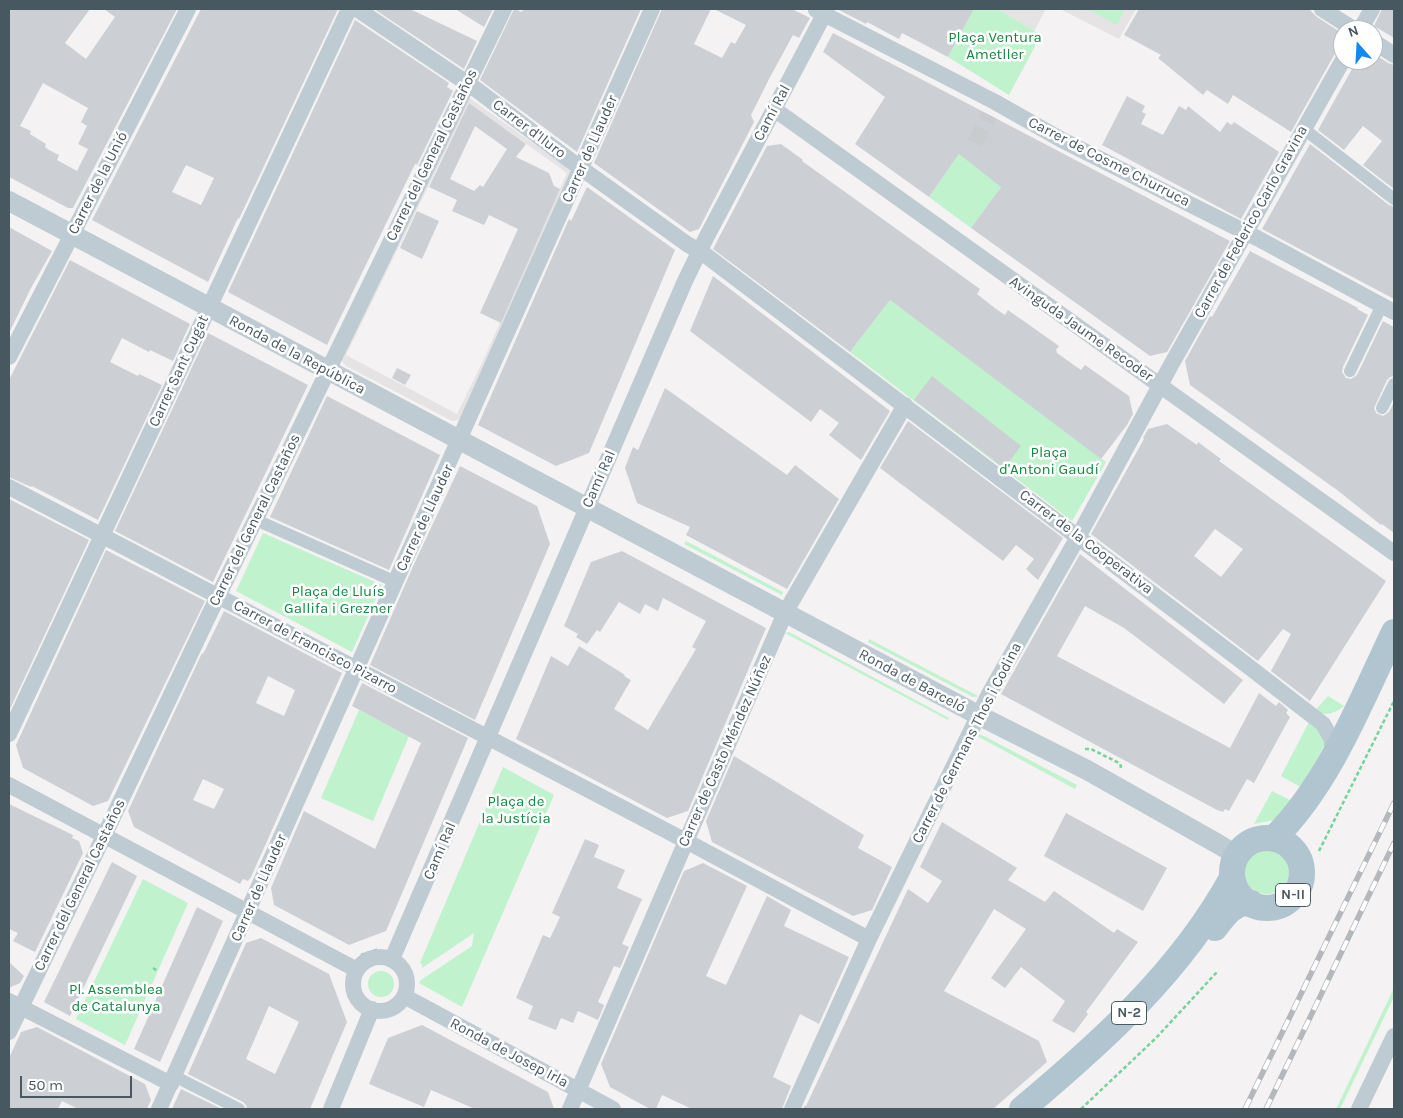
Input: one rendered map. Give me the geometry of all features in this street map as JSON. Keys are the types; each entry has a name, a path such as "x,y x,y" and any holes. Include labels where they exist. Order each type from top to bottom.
{"main road":[{"path":"1274,838 1292,821 1332,756 1394,632"},
{"path":"1251,903 1239,893 1234,868 1247,844 1255,840 1274,838 1307,852 1318,804 1345,763 1394,662"},
{"name":"N-II","path":"1251,903 1269,907 1278,905 1293,895 1301,878 1300,860 1307,852"},
{"name":"N-2","path":"1022,1109 1099,1042 1137,1005 1188,946 1220,900 1234,868"},
{"name":"N-2","path":"1043,1109 1110,1049 1153,1007 1188,966 1229,911 1244,902 1251,903"}],"street":[{"name":"Carrer de la Unió","path":"9,357 188,9"},
{"name":"Carrer Sant Cugat","path":"9,734 349,9"},
{"name":"Carrer d'Iluro","path":"357,9 466,84 699,251"},
{"name":"Carrer del General Castaños","path":"9,1032 15,1004 104,836 218,596 504,9"},
{"name":"Carrer de Llauder","path":"160,1109 652,9"},
{"path":"1322,9 1339,20"},
{"path":"1366,20 1372,9"},
{"name":"Carrer de Cosme Churruca","path":"822,10 992,109 1062,140 1246,232 1388,308"},
{"name":"Camí Ral","path":"388,954 488,738 586,508 699,251 774,109 822,10"},
{"path":"1383,48 1394,55"},
{"name":"Carrer de Federico Carlo Gravina","path":"1160,385 1337,70"},
{"name":"Avinguda Jaume Recoder","path":"774,109 1160,385 1392,554"},
{"path":"1304,129 1394,199"},
{"name":"Ronda de la República","path":"9,201 586,508"},
{"name":"Carrer de la Cooperativa","path":"699,251 905,405 1323,724 1332,740 1332,756"},
{"path":"1350,371 1388,308"},
{"path":"1382,408 1394,384"},
{"name":"Carrer de Germans Thos i Codina","path":"792,1109 869,939 978,715 1078,537 1160,385"},
{"name":"Carrer de Casto Méndez Núñez","path":"570,1109 785,613 905,405"},
{"name":"Carrer de Francisco Pizarro","path":"9,487 686,841 869,939"},
{"name":"Ronda de Barceló","path":"586,508 978,715 1087,770 1228,850 1234,868"},
{"path":"256,520 396,582"},
{"path":"9,785 354,968"},
{"path":"354,968 368,960 388,954 403,969 406,975 407,989 396,1006 384,1010 365,1010"},
{"path":"330,1109 365,1010 355,993 354,968"},
{"name":"Ronda de Josep Irla","path":"404,996 613,1109"},
{"path":"15,1004 173,1080 239,1109"},
{"path":"1359,1109 1394,1036"}],"path":[{"path":"1307,852 1394,701"},
{"path":"365,1010 349,990 354,968 370,951 388,954"},
{"path":"153,968 158,971"},
{"path":"1081,1109 1156,1038 1217,972"}],"shaded area":[{"path":"998,9 1046,9 1034,31"},
{"path":"1060,9 1136,9 1119,39"},
{"path":"468,97 572,171 458,420 452,421 346,366 341,360","holes":["469,103 567,173 482,363 457,414 346,355"]}],"green space":[{"name":"Plaça Ventura Ametller","path":"974,9 998,9 1041,35 1009,95 948,57"},
{"path":"1089,9 1125,9 1117,25"},
{"path":"967,139 1001,187 971,228 929,197 959,154"},
{"name":"Plaça d'Antoni Gaudí","path":"890,300 1106,462 1072,521 850,352"},
{"name":"Plaça de Lluís Gallifa i Grezner","path":"263,533 382,585 352,652 236,591"},
{"path":"686,541 783,592 782,595 684,544"},
{"path":"789,632 949,718 948,720 785,633"},
{"path":"869,639 980,696 973,697 868,642"},
{"path":"1328,696 1344,706 1330,714 1314,712"},
{"path":"359,710 409,736 373,821 321,798"},
{"path":"1311,718 1325,744 1302,788 1281,776"},
{"path":"979,734 1077,785 1075,789 975,735"},
{"name":"Plaça de la Justícia","path":"503,767 554,795 462,1007 419,983 472,946 474,933 422,968 420,963"},
{"path":"1272,791 1294,802 1279,819 1254,824"},
{"path":"1262,848 1272,848 1284,854 1289,862 1289,880 1284,888 1276,893 1262,894 1254,891 1247,884 1244,876 1244,866 1247,858 1254,851"},
{"name":"Pl. Assemblea de Catalunya","path":"143,879 188,903 125,1045 76,1019"},
{"path":"381,971 390,975 394,984 390,993 381,997 372,993 368,984 372,975"},
{"path":"1394,988 1394,997 1340,1109 1336,1109"}],"building":[{"path":"9,9 90,9 65,43 86,59 115,17 104,9 177,9 73,208 68,208 9,177","holes":["43,83 88,108 81,122 87,126 78,144 88,149 77,171 57,160 59,155 45,147 46,144 30,134 31,131 20,126"]},
{"path":"201,9 338,9 208,282 92,220","holes":["186,165 214,178 201,205 172,192"]},
{"path":"374,9 410,9 477,41 464,69"},
{"path":"455,9 493,9 484,27"},
{"path":"514,9 522,12 523,9 641,9 577,152 480,80"},
{"path":"662,9 711,9 694,44 722,58 731,42 735,44 746,25 714,9 792,9 810,18 799,38 793,35 751,115 754,122 699,229 690,232 594,163"},
{"path":"837,9 974,9 948,57 902,33 899,39"},
{"path":"1139,9 1309,9 1333,27 1333,57 1291,132 1233,95 1228,104 1207,90 1203,95 1158,58 1161,55 1124,35"},
{"path":"1382,9 1394,9 1394,38 1383,31 1383,20 1377,20"},
{"path":"355,20 449,83 447,87 453,91 417,165 415,164 327,345 228,292"},
{"path":"833,33 1230,241 1167,352 1150,356 971,228 1001,187 959,154 929,197 855,144 885,97 823,52"},
{"path":"1383,60 1394,65 1394,189 1363,165 1382,141 1363,126 1344,150 1318,130 1351,70 1383,70"},
{"path":"1127,96 1145,106 1142,112 1146,114 1141,124 1163,135 1179,106 1186,110 1188,106 1220,132 1227,122 1232,125 1234,122 1279,152 1241,219 1102,145"},
{"path":"469,103 526,144 516,157 549,173 554,186 560,189 501,323 480,313 518,229 489,215 484,225 452,211 457,200 429,187","holes":["475,126 507,149 483,187 480,185 474,191 450,179"]},
{"path":"781,144 980,289 977,294 996,309 1005,315 1008,310 1059,346 1056,350 1057,353 1081,370 1085,365 1129,396 1133,414 1101,459 890,300 850,352 713,249 767,146"},
{"path":"1310,144 1394,207 1394,299 1262,229"},
{"path":"587,187 675,250 589,453 556,466 478,425 569,219 571,221"},
{"path":"417,211 439,221 422,259 400,248"},
{"path":"9,227 52,251 9,333"},
{"path":"1250,251 1368,315 1343,367 1342,372 1346,378 1351,379 1357,375 1383,321 1394,327 1394,376 1387,380 1374,408 1376,413 1383,416 1389,412 1394,402 1394,533 1190,385 1185,361"},
{"path":"70,260 190,324 173,361 150,350 149,352 122,338 110,362 162,385 98,520 32,486 9,477 9,380"},
{"path":"713,276 890,411 861,460 829,435 839,423 820,409 811,422 690,331"},
{"path":"208,333 308,385 213,582 115,531"},
{"path":"397,368 411,375 405,385 392,378"},
{"path":"932,376 1021,446 1004,468 914,400"},
{"path":"665,388 787,475 795,465 839,499 787,589 686,535 690,527 637,503 625,468 633,447 638,450"},
{"path":"327,396 440,455 389,570 270,517"},
{"path":"908,421 1063,538 1038,580 1026,569 1034,559 1016,545 1003,561 880,468"},
{"path":"1167,424 1197,445 1198,442 1221,459 1219,461 1386,581 1310,701 1271,671 1291,634 1283,629 1258,661 1091,534 1148,429","holes":["1215,529 1243,549 1221,577 1194,556"]},
{"path":"460,466 537,506 550,544 475,720 370,665"},
{"path":"9,499 89,540 10,709 9,708"},
{"path":"106,550 205,601 108,801 93,806 23,768 16,745"},
{"path":"622,551 766,628 688,811 667,818 516,739 551,656 568,666 579,646 625,675 631,680 614,709 648,730 696,649 692,647 706,621 663,598 658,611 645,604 640,614 619,602 600,632 597,630 587,644 576,637 578,634 564,626 591,562"},
{"path":"1080,554 1243,680 1224,704 1124,628 1085,606 1057,656 1230,748 1259,693 1276,706 1279,702 1288,710 1286,713 1290,717 1254,783 1247,779 1229,811 1225,809 1223,812 1217,810 1001,694"},
{"path":"224,611 342,673 251,877 248,881 243,879 240,884 134,827 128,811","holes":["268,676 295,690 284,716 256,703","203,779 224,789 214,809 193,800"]},
{"path":"362,683 468,738 386,931 349,945 274,905 271,888 304,811 375,849 421,743 352,706"},
{"path":"734,756 864,835 858,848 892,867 872,910 853,916 712,842 706,821"},
{"path":"9,804 73,835 72,838 79,841 83,853 35,952 13,941 18,933 9,929"},
{"path":"1066,813 1167,868 1143,911 1044,856"},
{"path":"942,822 1017,868 1008,880 1045,902 1054,891 1114,933 1117,929 1138,942 1086,1012 1088,1014 1074,1033 1052,1021 1065,1001 1021,967 1005,988 991,978 1026,929 994,909 944,991 1039,1041 1047,1062 993,1109 803,1109 908,889 928,903 942,881 920,867"},
{"path":"585,839 599,845 594,857 625,870 617,888 642,899 622,944 629,947 620,968 614,966 598,1002 604,1005 598,1020 578,1011 573,1023 561,1018 556,1030 528,1019 533,1006 516,998 543,935 550,938 560,917 552,913"},
{"path":"112,862 137,876 70,1016 44,1002"},
{"path":"703,863 747,886 706,976 726,985 767,896 791,910 784,926 849,957 819,1024 800,1014 773,1077 791,1086 782,1109 692,1109 662,1095 656,1109 650,1109 610,1087 601,1064 684,871"},
{"path":"197,907 223,921 160,1062 134,1049"},
{"path":"261,938 329,974 347,1022 310,1109 247,1109 243,1102 188,1074 246,943","holes":["269,1006 299,1022 275,1074 246,1059"]},
{"path":"9,962 24,976 20,983 9,988"},
{"path":"422,1025 548,1092 554,1109 475,1109 431,1090 424,1107 369,1084 388,1038"},
{"path":"37,1027 145,1084 151,1100 147,1109 78,1109 62,1101 58,1109 9,1109 9,1058 21,1032"},
{"path":"181,1089 222,1109 172,1109"}],"tunnel":[{"path":"975,143 989,115"}],"railway":[{"path":"1245,1109 1394,803"},
{"path":"1266,1109 1394,843"}]}
